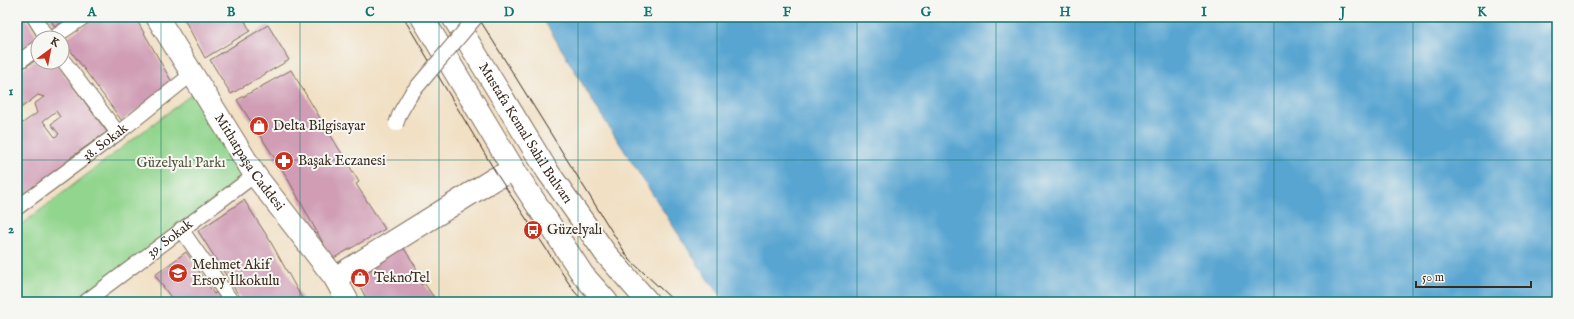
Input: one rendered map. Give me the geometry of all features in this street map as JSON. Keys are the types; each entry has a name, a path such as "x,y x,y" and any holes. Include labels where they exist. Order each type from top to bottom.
{"main road":[{"name":"Mithatpaşa Caddesi","path":"157,17 254,175 335,278 348,302"},
{"name":"Mustafa Kemal Sahil Bulvarı","path":"422,17 514,170 583,275 607,302"},
{"name":"Mustafa Kemal Sahil Bulvarı","path":"453,17 548,172 606,254 648,302"},
{"path":"335,278 494,179 514,170"}],"street":[{"path":"34,17 42,30"},
{"path":"65,30 84,17"},
{"path":"396,124 400,113 411,94 476,17"},
{"path":"17,63 30,54"},
{"path":"70,70 118,133"},
{"name":"38. Sokak","path":"17,208 118,133 192,74"},
{"name":"39. Sokak","path":"85,302 254,175"},
{"path":"181,229 232,302"}],"green space":[{"name":"Güzelyalı Parkı","path":"196,91 248,175 79,302 17,302 17,228"}],"water":[{"path":"542,17 1557,17 1557,302 727,302 708,280 600,113"}],"building":[{"path":"17,17 25,17 33,30 30,30 30,48 17,57"},
{"path":"49,17 69,17 55,27"},
{"path":"96,17 135,17 173,84 122,121 70,50 70,35"},
{"path":"183,17 243,17 250,31 205,58"},
{"path":"268,25 289,60 231,94 210,60"},
{"path":"30,64 30,70 61,70 107,132 71,157 70,162 17,201 17,148 22,145 17,139 17,127 37,113 34,104 44,97 38,95 17,111 17,72","holes":["56,111 60,117 51,124 59,134 55,137 43,121"]},
{"path":"291,70 359,182 356,184 385,229 332,259 285,174 237,100"},
{"path":"244,200 269,239 304,302 243,302 198,231"},
{"path":"399,241 416,267 416,273 421,285 424,283 437,302 369,302 366,298 351,269"},
{"path":"186,252 214,294 219,291 226,302 174,302 155,275"}],"tram line":[{"path":"403,17 498,176 574,291 584,302"},
{"path":"478,17 629,259 675,302"}],"place":[{"name":"Delta Bilgisayar","path":"259,126"},
{"name":"Başak Eczanesi","path":"284,161"},
{"name":"Güzelyalı","path":"533,230"},
{"name":"Mehmet Akif Ersoy İlkokulu","path":"178,273"},
{"name":"TeknoTel","path":"360,278"}]}
